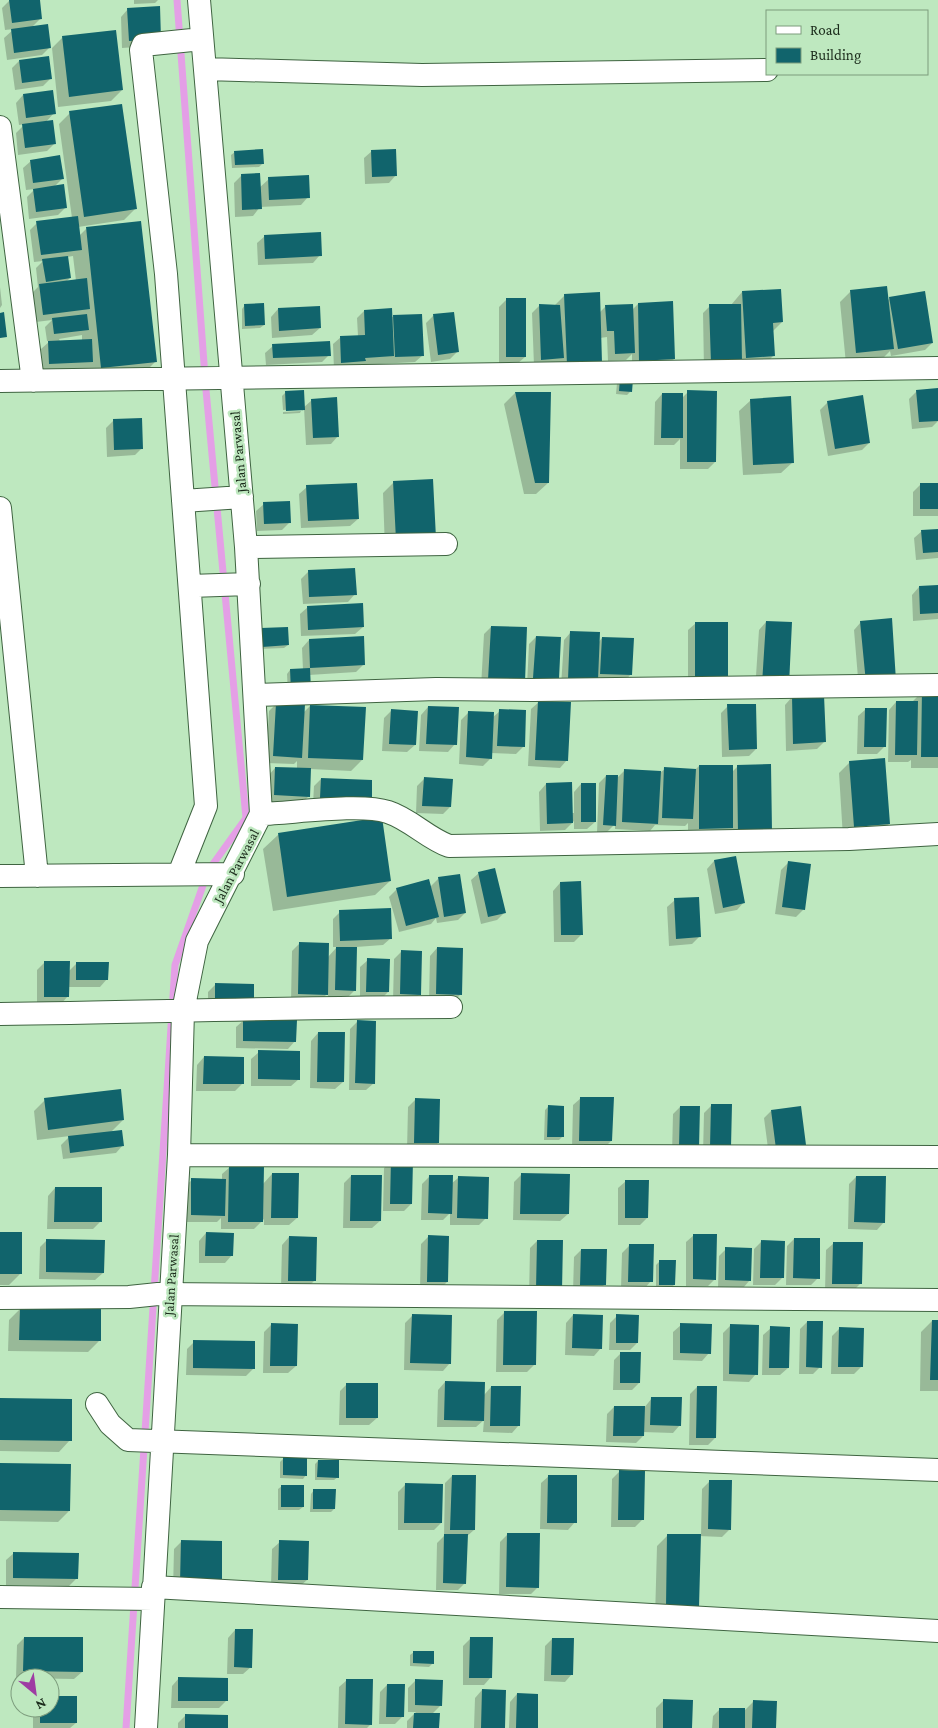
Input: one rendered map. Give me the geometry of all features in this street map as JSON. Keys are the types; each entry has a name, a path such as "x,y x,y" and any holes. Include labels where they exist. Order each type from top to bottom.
{"street":[{"name":"Jalan Parwasal","path":"146,1728 153,1593 156,1442 164,1294 179,1155 179,1011 197,940 233,874 261,814 256,695 242,584 246,547 234,498 224,377 205,69 188,40 199,0"},
{"path":"179,874 206,806 199,585 183,378 166,274 141,58 143,45 188,40"},
{"path":"205,69 422,75 766,70"},
{"path":"0,127 33,381"},
{"path":"0,381 938,368"},
{"path":"193,501 234,498"},
{"path":"0,508 37,876"},
{"path":"246,547 446,544"},
{"path":"199,585 242,584"},
{"path":"256,695 436,688 533,690 938,685"},
{"path":"261,814 371,808 389,812 437,842 448,846 850,839 938,834"},
{"path":"0,876 233,874"},
{"path":"0,1014 179,1011 278,1007 451,1007"},
{"path":"179,1155 938,1157"},
{"path":"0,1298 130,1297 164,1294 938,1300"},
{"path":"97,1404 110,1424 128,1440 938,1470"},
{"path":"0,1597 119,1599 153,1593 938,1631"}],"building":[{"path":"9,0 40,0 42,19 12,23"},
{"path":"160,6 161,39 129,41 127,8"},
{"path":"48,24 51,48 14,53 11,29"},
{"path":"116,30 123,90 69,97 62,36"},
{"path":"49,56 52,79 22,83 19,60"},
{"path":"53,90 56,114 26,118 23,94"},
{"path":"122,104 137,209 84,217 69,111"},
{"path":"53,120 56,144 25,148 22,124"},
{"path":"263,149 264,164 235,165 234,151"},
{"path":"396,149 397,176 372,177 371,150"},
{"path":"60,155 64,179 33,183 30,160"},
{"path":"260,173 262,209 242,210 241,174"},
{"path":"309,175 310,198 269,200 268,177"},
{"path":"64,184 67,208 36,212 33,189"},
{"path":"78,216 82,250 41,255 36,221"},
{"path":"141,221 157,362 101,368 86,227"},
{"path":"321,232 322,256 265,259 264,235"},
{"path":"68,256 71,278 46,282 42,259"},
{"path":"87,278 90,309 43,315 39,284"},
{"path":"887,286 894,349 856,353 850,290"},
{"path":"781,289 783,322 773,323 775,356 746,358 742,291"},
{"path":"925,291 933,343 898,349 889,297"},
{"path":"600,292 602,363 567,365 564,294"},
{"path":"506,298 526,298 526,357 506,357"},
{"path":"673,301 675,359 639,361 638,303"},
{"path":"264,303 265,325 245,326 244,304"},
{"path":"539,304 560,305 564,358 541,360"},
{"path":"633,304 635,353 615,354 614,331 607,331 605,305"},
{"path":"709,304 741,304 742,362 711,363"},
{"path":"320,306 321,328 279,331 278,308"},
{"path":"392,308 394,356 365,358 366,361 341,363 340,336 365,335 364,310"},
{"path":"4,312 7,337 0,338 0,313"},
{"path":"454,312 459,352 438,355 433,314"},
{"path":"87,314 89,330 54,334 52,318"},
{"path":"422,314 424,356 395,357 393,315"},
{"path":"92,339 93,362 49,364 48,341"},
{"path":"330,341 331,356 273,358 272,344"},
{"path":"620,378 633,379 632,392 619,391"},
{"path":"938,388 938,421 919,422 916,390"},
{"path":"304,390 305,410 286,411 285,391"},
{"path":"687,390 717,391 716,462 687,462"},
{"path":"515,392 551,392 549,483 535,483"},
{"path":"662,393 683,393 683,438 661,438"},
{"path":"863,395 870,443 835,449 827,401"},
{"path":"791,396 794,463 753,465 750,399"},
{"path":"337,397 339,437 313,438 311,399"},
{"path":"142,418 143,449 114,450 113,419"},
{"path":"433,479 436,538 396,540 393,481"},
{"path":"357,483 359,519 308,521 306,485"},
{"path":"920,483 938,483 938,509 920,509"},
{"path":"290,501 291,523 264,524 263,502"},
{"path":"938,529 938,552 923,553 921,530"},
{"path":"355,568 357,595 309,597 308,570"},
{"path":"938,585 938,613 920,614 919,586"},
{"path":"363,603 364,627 308,630 307,606"},
{"path":"892,618 896,681 866,683 860,621"},
{"path":"766,621 792,622 789,685 762,684"},
{"path":"695,622 728,622 728,687 695,687"},
{"path":"491,626 527,627 525,682 488,680"},
{"path":"288,627 289,645 262,647 261,628"},
{"path":"570,631 600,632 598,680 568,679"},
{"path":"364,636 365,665 310,668 309,639"},
{"path":"536,636 561,637 559,679 533,678"},
{"path":"602,637 634,638 632,675 600,674"},
{"path":"310,668 311,690 291,691 290,669"},
{"path":"922,690 938,691 938,757 921,757"},
{"path":"824,695 826,742 793,744 792,696"},
{"path":"538,701 571,702 568,761 535,760"},
{"path":"896,701 918,701 917,755 895,755"},
{"path":"276,703 305,704 302,758 273,756"},
{"path":"727,704 756,704 757,749 729,750"},
{"path":"310,705 366,707 363,760 308,758"},
{"path":"428,706 459,707 457,745 426,744"},
{"path":"865,708 887,708 886,747 864,747"},
{"path":"391,709 418,711 416,745 389,744"},
{"path":"499,709 526,710 525,747 497,746"},
{"path":"468,711 494,712 492,759 466,757"},
{"path":"885,758 890,824 854,827 849,761"},
{"path":"771,764 772,832 738,833 737,765"},
{"path":"699,765 733,765 733,828 699,829"},
{"path":"275,767 311,768 310,797 274,795"},
{"path":"664,767 696,769 693,819 662,818"},
{"path":"624,769 661,771 658,824 622,822"},
{"path":"606,775 618,775 616,826 603,825"},
{"path":"424,777 453,779 451,807 422,806"},
{"path":"321,778 372,780 372,800 320,798"},
{"path":"572,782 573,823 547,824 546,783"},
{"path":"581,783 596,783 596,822 581,822"},
{"path":"382,817 391,881 287,897 278,833"},
{"path":"736,856 745,903 723,908 714,860"},
{"path":"788,861 811,864 805,910 782,907"},
{"path":"495,868 506,913 488,917 478,872"},
{"path":"460,874 466,913 444,917 438,877"},
{"path":"429,879 439,917 406,926 396,888"},
{"path":"581,881 583,935 561,935 560,882"},
{"path":"699,897 701,937 676,939 674,898"},
{"path":"391,908 392,939 340,941 339,910"},
{"path":"299,942 329,943 328,995 298,994"},
{"path":"336,947 357,947 356,991 335,990"},
{"path":"437,947 463,948 462,995 436,994"},
{"path":"401,950 422,951 421,995 400,994"},
{"path":"367,958 390,959 389,992 366,992"},
{"path":"44,961 70,961 69,997 44,997"},
{"path":"76,962 109,962 108,980 76,980"},
{"path":"215,983 254,984 254,1001 215,1000"},
{"path":"243,1019 297,1020 296,1042 243,1041"},
{"path":"357,1020 376,1021 375,1084 355,1083"},
{"path":"318,1032 345,1032 344,1082 317,1082"},
{"path":"258,1050 300,1051 300,1080 258,1079"},
{"path":"204,1056 244,1057 244,1084 203,1084"},
{"path":"121,1089 124,1120 48,1130 44,1098"},
{"path":"580,1097 614,1097 612,1141 579,1141"},
{"path":"415,1098 440,1099 439,1143 414,1143"},
{"path":"711,1104 732,1104 731,1147 710,1147"},
{"path":"548,1105 564,1106 564,1137 547,1137"},
{"path":"680,1106 700,1106 699,1148 679,1147"},
{"path":"801,1106 806,1145 776,1149 771,1110"},
{"path":"122,1130 124,1146 70,1153 68,1136"},
{"path":"391,1160 413,1160 412,1204 390,1204"},
{"path":"229,1165 264,1166 263,1222 228,1222"},
{"path":"272,1173 299,1173 298,1218 271,1218"},
{"path":"521,1173 570,1174 569,1214 520,1214"},
{"path":"351,1175 382,1175 381,1221 350,1221"},
{"path":"429,1175 453,1175 452,1214 428,1213"},
{"path":"458,1176 489,1177 488,1219 457,1218"},
{"path":"856,1176 886,1176 885,1223 854,1222"},
{"path":"191,1178 226,1179 225,1216 191,1215"},
{"path":"625,1180 649,1180 648,1218 625,1218"},
{"path":"55,1187 102,1187 102,1222 54,1222"},
{"path":"0,1232 22,1232 22,1274 0,1274"},
{"path":"206,1232 234,1233 233,1256 205,1256"},
{"path":"693,1234 717,1234 716,1280 693,1279"},
{"path":"428,1235 449,1236 448,1282 427,1282"},
{"path":"289,1236 317,1237 316,1281 288,1281"},
{"path":"794,1238 820,1238 820,1279 793,1278"},
{"path":"46,1239 105,1240 104,1273 46,1272"},
{"path":"537,1240 563,1240 562,1291 536,1290"},
{"path":"761,1240 785,1241 784,1278 760,1278"},
{"path":"833,1242 863,1242 862,1284 832,1284"},
{"path":"629,1244 654,1244 653,1282 628,1282"},
{"path":"725,1247 752,1248 751,1281 725,1280"},
{"path":"581,1249 607,1249 606,1285 580,1285"},
{"path":"659,1260 676,1260 675,1285 659,1285"},
{"path":"20,1308 101,1309 101,1341 19,1340"},
{"path":"504,1311 537,1311 536,1365 503,1365"},
{"path":"412,1314 452,1315 451,1364 410,1363"},
{"path":"573,1314 603,1315 602,1349 572,1348"},
{"path":"616,1314 639,1315 638,1343 616,1343"},
{"path":"932,1320 938,1320 938,1380 930,1380"},
{"path":"807,1321 823,1321 822,1368 806,1367"},
{"path":"271,1323 298,1324 297,1366 270,1366"},
{"path":"680,1323 712,1324 711,1354 680,1353"},
{"path":"730,1324 759,1325 758,1375 729,1374"},
{"path":"770,1326 790,1327 789,1368 769,1368"},
{"path":"839,1327 864,1328 863,1367 838,1367"},
{"path":"193,1340 255,1341 255,1369 193,1368"},
{"path":"620,1352 641,1352 640,1383 620,1383"},
{"path":"445,1381 485,1382 484,1421 444,1420"},
{"path":"346,1383 378,1383 378,1418 346,1418"},
{"path":"491,1386 521,1386 520,1426 490,1426"},
{"path":"697,1386 717,1386 716,1438 696,1438"},
{"path":"651,1397 682,1397 681,1426 650,1425"},
{"path":"0,1398 72,1399 72,1441 0,1440"},
{"path":"614,1406 645,1406 644,1436 613,1436"},
{"path":"283,1457 307,1457 307,1476 283,1475"},
{"path":"318,1460 339,1460 339,1478 317,1477"},
{"path":"0,1463 71,1464 70,1511 0,1510"},
{"path":"619,1470 645,1471 644,1520 618,1520"},
{"path":"452,1475 476,1475 475,1530 450,1530"},
{"path":"548,1475 577,1475 577,1523 547,1523"},
{"path":"709,1480 732,1480 731,1530 708,1529"},
{"path":"405,1483 443,1484 442,1523 404,1523"},
{"path":"281,1485 304,1485 304,1507 281,1507"},
{"path":"313,1489 336,1489 335,1509 313,1509"},
{"path":"507,1533 540,1533 539,1588 506,1587"},
{"path":"444,1534 468,1534 466,1584 443,1583"},
{"path":"667,1534 701,1534 699,1607 666,1607"},
{"path":"181,1540 222,1541 222,1583 180,1583"},
{"path":"279,1540 309,1541 308,1580 278,1580"},
{"path":"13,1552 79,1553 78,1579 13,1578"},
{"path":"235,1629 253,1629 252,1668 234,1667"},
{"path":"24,1637 83,1637 83,1672 60,1672 60,1668 23,1668"},
{"path":"470,1637 493,1637 492,1678 469,1678"},
{"path":"552,1638 574,1638 573,1675 551,1675"},
{"path":"413,1651 434,1651 434,1664 413,1663"},
{"path":"178,1677 228,1678 228,1701 178,1701"},
{"path":"346,1679 373,1679 372,1725 345,1724"},
{"path":"415,1679 443,1680 442,1706 415,1705"},
{"path":"387,1684 405,1684 404,1717 386,1717"},
{"path":"482,1689 506,1690 505,1728 481,1728"},
{"path":"517,1693 538,1694 538,1728 516,1728"},
{"path":"60,1696 77,1696 77,1723 40,1723 40,1718 60,1718"},
{"path":"663,1699 693,1700 692,1728 663,1728"},
{"path":"753,1700 777,1701 776,1728 752,1728"},
{"path":"719,1708 745,1708 745,1728 719,1728"},
{"path":"414,1713 440,1713 439,1728 413,1728"},
{"path":"185,1714 228,1715 228,1728 185,1728"}],"waterway":[{"path":"126,1728 175,965 208,871 246,818 206,390 177,0"}]}
